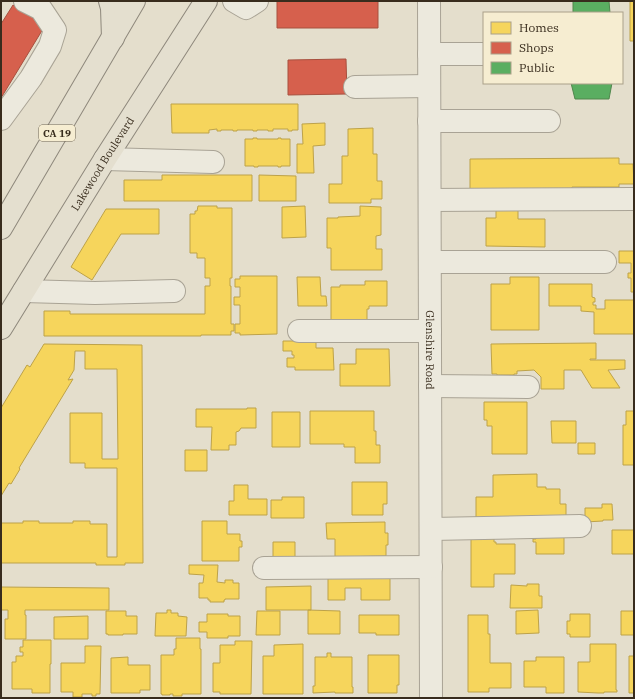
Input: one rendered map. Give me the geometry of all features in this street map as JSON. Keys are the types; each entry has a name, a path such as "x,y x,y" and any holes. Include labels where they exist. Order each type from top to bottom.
{"main road":[{"path":"110,1 112,8 113,38"},
{"name":"CA 19","path":"1,228 134,1"},
{"name":"Lakewood Boulevard","path":"1,328 105,159 206,1"}],"street":[{"path":"1,120 31,78 50,46 55,30 41,9 25,1"},
{"path":"234,1 246,8 257,1"},
{"name":"Glenshire Road","path":"429,1 431,698"},
{"path":"429,54 483,54"},
{"path":"355,87 430,86"},
{"path":"430,121 549,121"},
{"path":"105,159 213,162"},
{"path":"430,200 634,199"},
{"path":"430,262 605,262"},
{"path":"24,291 95,293 174,290"},
{"path":"299,331 430,331"},
{"path":"430,386 528,387"},
{"path":"431,529 580,526"},
{"path":"264,568 431,567"}],"building: Homes":[{"path":"630,1 634,1 634,41 630,41"},
{"path":"171,104 298,104 298,130 288,131 288,129 273,129 273,131 217,131 217,129 209,130 209,133 172,133"},
{"path":"325,123 325,145 313,146 314,173 297,173 297,144 303,144 302,124"},
{"path":"373,128 373,154 377,154 377,181 382,181 382,199 371,199 371,203 329,203 329,184 342,184 342,156 348,156 348,129"},
{"path":"245,139 290,139 290,166 245,166"},
{"path":"619,158 619,164 633,164 634,184 619,184 619,187 572,187 572,196 470,195 470,159"},
{"path":"162,175 252,175 252,201 124,201 124,180 162,180"},
{"path":"259,175 296,176 296,201 259,201"},
{"path":"496,205 518,206 518,219 545,219 545,247 486,246 486,218 496,218"},
{"path":"198,206 232,208 232,278 230,278 230,286 231,324 234,324 234,331 231,331 231,335 44,336 44,311 70,311 70,314 205,314 205,286 210,286 210,278 205,278 205,258 197,258 197,253 190,253 190,214 195,214"},
{"path":"305,206 306,237 282,238 282,207"},
{"path":"360,206 381,207 381,235 376,236 376,249 382,249 382,270 331,270 331,248 327,248 327,218 360,216"},
{"path":"106,209 159,209 159,234 121,234 92,280 71,267"},
{"path":"619,251 634,251 634,292 631,292 631,278 628,278 628,273 631,273 631,263 619,263"},
{"path":"240,276 277,276 277,334 240,335 240,333 235,333 235,324 240,324 240,305 234,305 234,297 240,297 240,287 235,287 235,279 240,279"},
{"path":"297,277 320,277 321,296 326,296 327,306 298,306"},
{"path":"510,277 539,277 539,330 491,330 491,284 510,284"},
{"path":"365,281 387,281 387,306 369,306 369,309 367,309 367,324 331,324 331,287 340,287 340,285 365,285"},
{"path":"549,284 592,284 592,297 595,298 593,305 596,305 596,309 605,309 605,300 634,300 634,334 594,334 594,312 581,311 581,306 549,306"},
{"path":"316,339 316,348 333,348 334,370 295,370 295,367 287,367 287,358 294,358 294,355 292,355 292,351 283,351 283,341"},
{"path":"596,343 596,359 590,360 625,360 625,369 608,370 620,388 592,388 581,370 564,370 564,389 541,389 541,377 534,370 517,371 517,374 514,375 492,374 491,344"},
{"path":"44,344 142,345 143,563 125,563 125,565 96,565 96,563 1,563 1,523 23,523 23,521 39,521 39,523 73,523 73,521 90,521 90,524 107,524 107,557 117,557 117,468 85,468 85,463 70,463 70,413 102,413 102,459 118,459 117,369 85,369 85,351 75,351 74,370 68,380 73,379 19,468 20,469 11,484 9,483 1,496 1,408 27,365 30,367"},
{"path":"356,349 389,349 390,386 340,386 340,364 356,364"},
{"path":"484,402 527,402 527,454 492,454 492,426 487,426 487,420 484,420"},
{"path":"256,408 256,428 241,428 236,432 236,445 229,445 229,450 211,450 212,427 196,427 196,409"},
{"path":"310,411 374,411 374,431 376,431 376,445 380,445 380,463 355,463 355,447 344,447 344,444 310,444"},
{"path":"626,411 634,411 634,465 623,465 623,425 626,425"},
{"path":"272,412 300,412 300,447 272,447"},
{"path":"551,421 576,421 576,443 552,443"},
{"path":"578,443 595,443 595,454 578,454"},
{"path":"185,450 207,450 207,471 185,471"},
{"path":"537,474 537,487 546,487 546,489 560,489 560,504 566,504 566,520 476,520 476,497 493,497 493,475"},
{"path":"352,482 387,482 387,504 383,504 383,515 352,515"},
{"path":"234,485 248,485 248,499 267,499 267,515 229,515 229,501 234,501"},
{"path":"282,497 304,497 304,518 271,518 271,500 282,500"},
{"path":"602,504 612,504 613,520 585,522 585,508 602,508"},
{"path":"202,521 227,521 227,534 240,534 242,547 239,547 239,561 202,561"},
{"path":"385,522 385,533 388,533 386,556 335,557 335,539 327,539 326,523"},
{"path":"494,530 494,542 496,542 496,544 515,544 515,574 494,574 494,587 471,587 471,531"},
{"path":"612,530 634,530 634,554 612,554"},
{"path":"564,531 564,554 536,554 536,542 533,542 533,539 536,539 536,536"},
{"path":"273,542 295,542 295,564 273,564"},
{"path":"189,565 218,565 217,582 225,583 225,580 233,580 233,583 239,583 239,599 225,599 224,602 210,602 208,598 199,598 199,583 203,583 204,575 189,574"},
{"path":"328,572 390,572 390,600 361,600 361,588 345,588 345,600 328,600"},
{"path":"527,584 539,584 539,596 542,596 542,608 510,608 511,585 527,586"},
{"path":"311,586 311,610 266,610 266,587"},
{"path":"1,587 109,588 109,610 25,610 26,639 5,639 5,619 8,619 8,610 1,610"},
{"path":"167,610 171,610 171,613 178,613 178,616 187,617 186,636 155,636 156,613 167,613"},
{"path":"308,610 340,611 340,634 308,634"},
{"path":"538,610 539,633 516,634 516,611"},
{"path":"106,611 126,611 126,616 137,616 137,634 106,634"},
{"path":"257,611 280,611 280,635 256,635"},
{"path":"621,611 634,611 634,635 621,635"},
{"path":"207,614 228,614 228,616 240,616 240,636 228,636 228,638 207,638 207,632 199,632 199,622 207,622"},
{"path":"570,614 590,614 590,637 570,637 570,634 567,634 567,621 570,621"},
{"path":"359,615 399,615 399,635 359,633"},
{"path":"468,615 488,615 488,634 490,634 490,663 511,663 511,688 489,688 489,692 468,692"},
{"path":"88,616 88,639 54,639 54,617"},
{"path":"176,638 200,638 201,694 182,694 182,696 173,696 173,694 161,694 161,655 174,655 174,649 176,649"},
{"path":"23,640 51,640 50,693 32,693 32,689 12,689 12,662 16,662 16,656 23,656 23,652 20,652 20,647 23,647"},
{"path":"235,641 252,641 251,694 220,694 220,692 213,692 213,663 220,663 220,645 235,645"},
{"path":"303,644 303,694 263,694 263,656 274,656 274,645"},
{"path":"590,644 616,644 617,692 578,692 578,662 590,662"},
{"path":"85,646 101,646 100,694 92,696 92,694 82,694 82,697 73,697 73,692 61,692 61,663 85,663"},
{"path":"327,653 331,653 331,657 352,657 353,693 313,693 313,686 315,686 315,657 327,657"},
{"path":"368,655 399,655 399,685 397,685 397,693 368,693"},
{"path":"629,656 634,656 634,693 629,693"},
{"path":"128,657 128,665 150,665 150,690 140,690 140,693 111,693 111,658"},
{"path":"536,657 564,657 564,693 546,693 546,687 524,687 524,661 536,661"}],"building: Shops":[{"path":"277,1 378,1 378,28 277,28"},
{"path":"13,5 46,24 1,98 1,24"},
{"path":"346,59 347,94 288,95 288,60"}],"building: Public":[{"path":"573,1 609,1 610,12 573,12"},
{"path":"571,84 612,84 609,99 575,99"}]}
